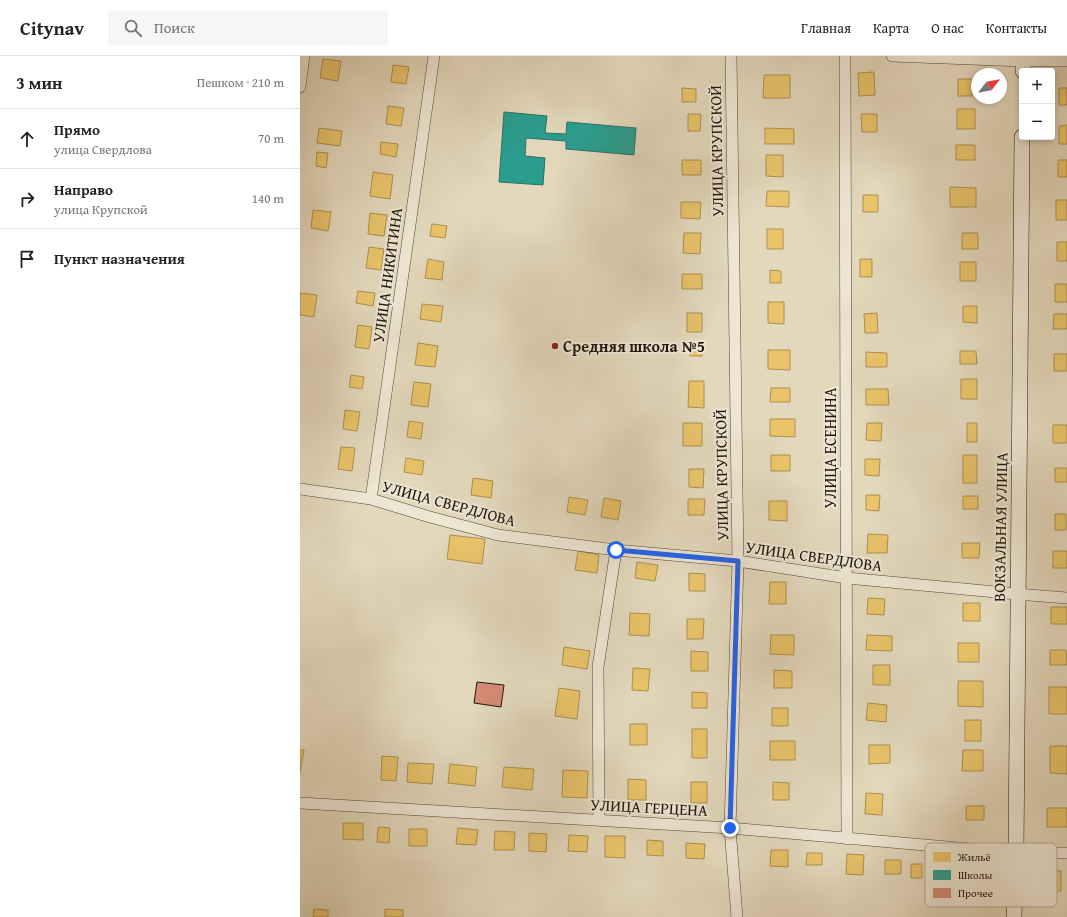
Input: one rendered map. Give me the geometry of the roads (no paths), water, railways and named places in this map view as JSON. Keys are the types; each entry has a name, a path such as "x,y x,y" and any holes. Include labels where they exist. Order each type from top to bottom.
{"main road":[{"name":"ВОКЗАЛЬНАЯ УЛИЦА","path":"1016,843 1022,140"},
{"name":"ВОКЗАЛЬНАЯ УЛИЦА","path":"1014,907 1014,917"}],"street":[{"path":"300,87 304,56"},
{"name":"УЛИЦА НИКИТИНА","path":"371,499 434,56"},
{"name":"УЛИЦА КРУПСКОЙ","path":"731,56 738,561 730,828 738,917"},
{"name":"УЛИЦА ЕСЕНИНА","path":"845,56 847,839"},
{"path":"892,56 1023,63 1067,61"},
{"name":"УЛИЦА СВЕРДЛОВА","path":"300,489 371,499 430,518 498,535 616,550 738,561 847,578 1067,598"},
{"path":"599,820 598,667 616,550"},
{"name":"УЛИЦА ГЕРЦЕНА","path":"300,803 730,828 925,846"}],"place":[{"name":"Средняя школа №5","path":"555,346"}]}
